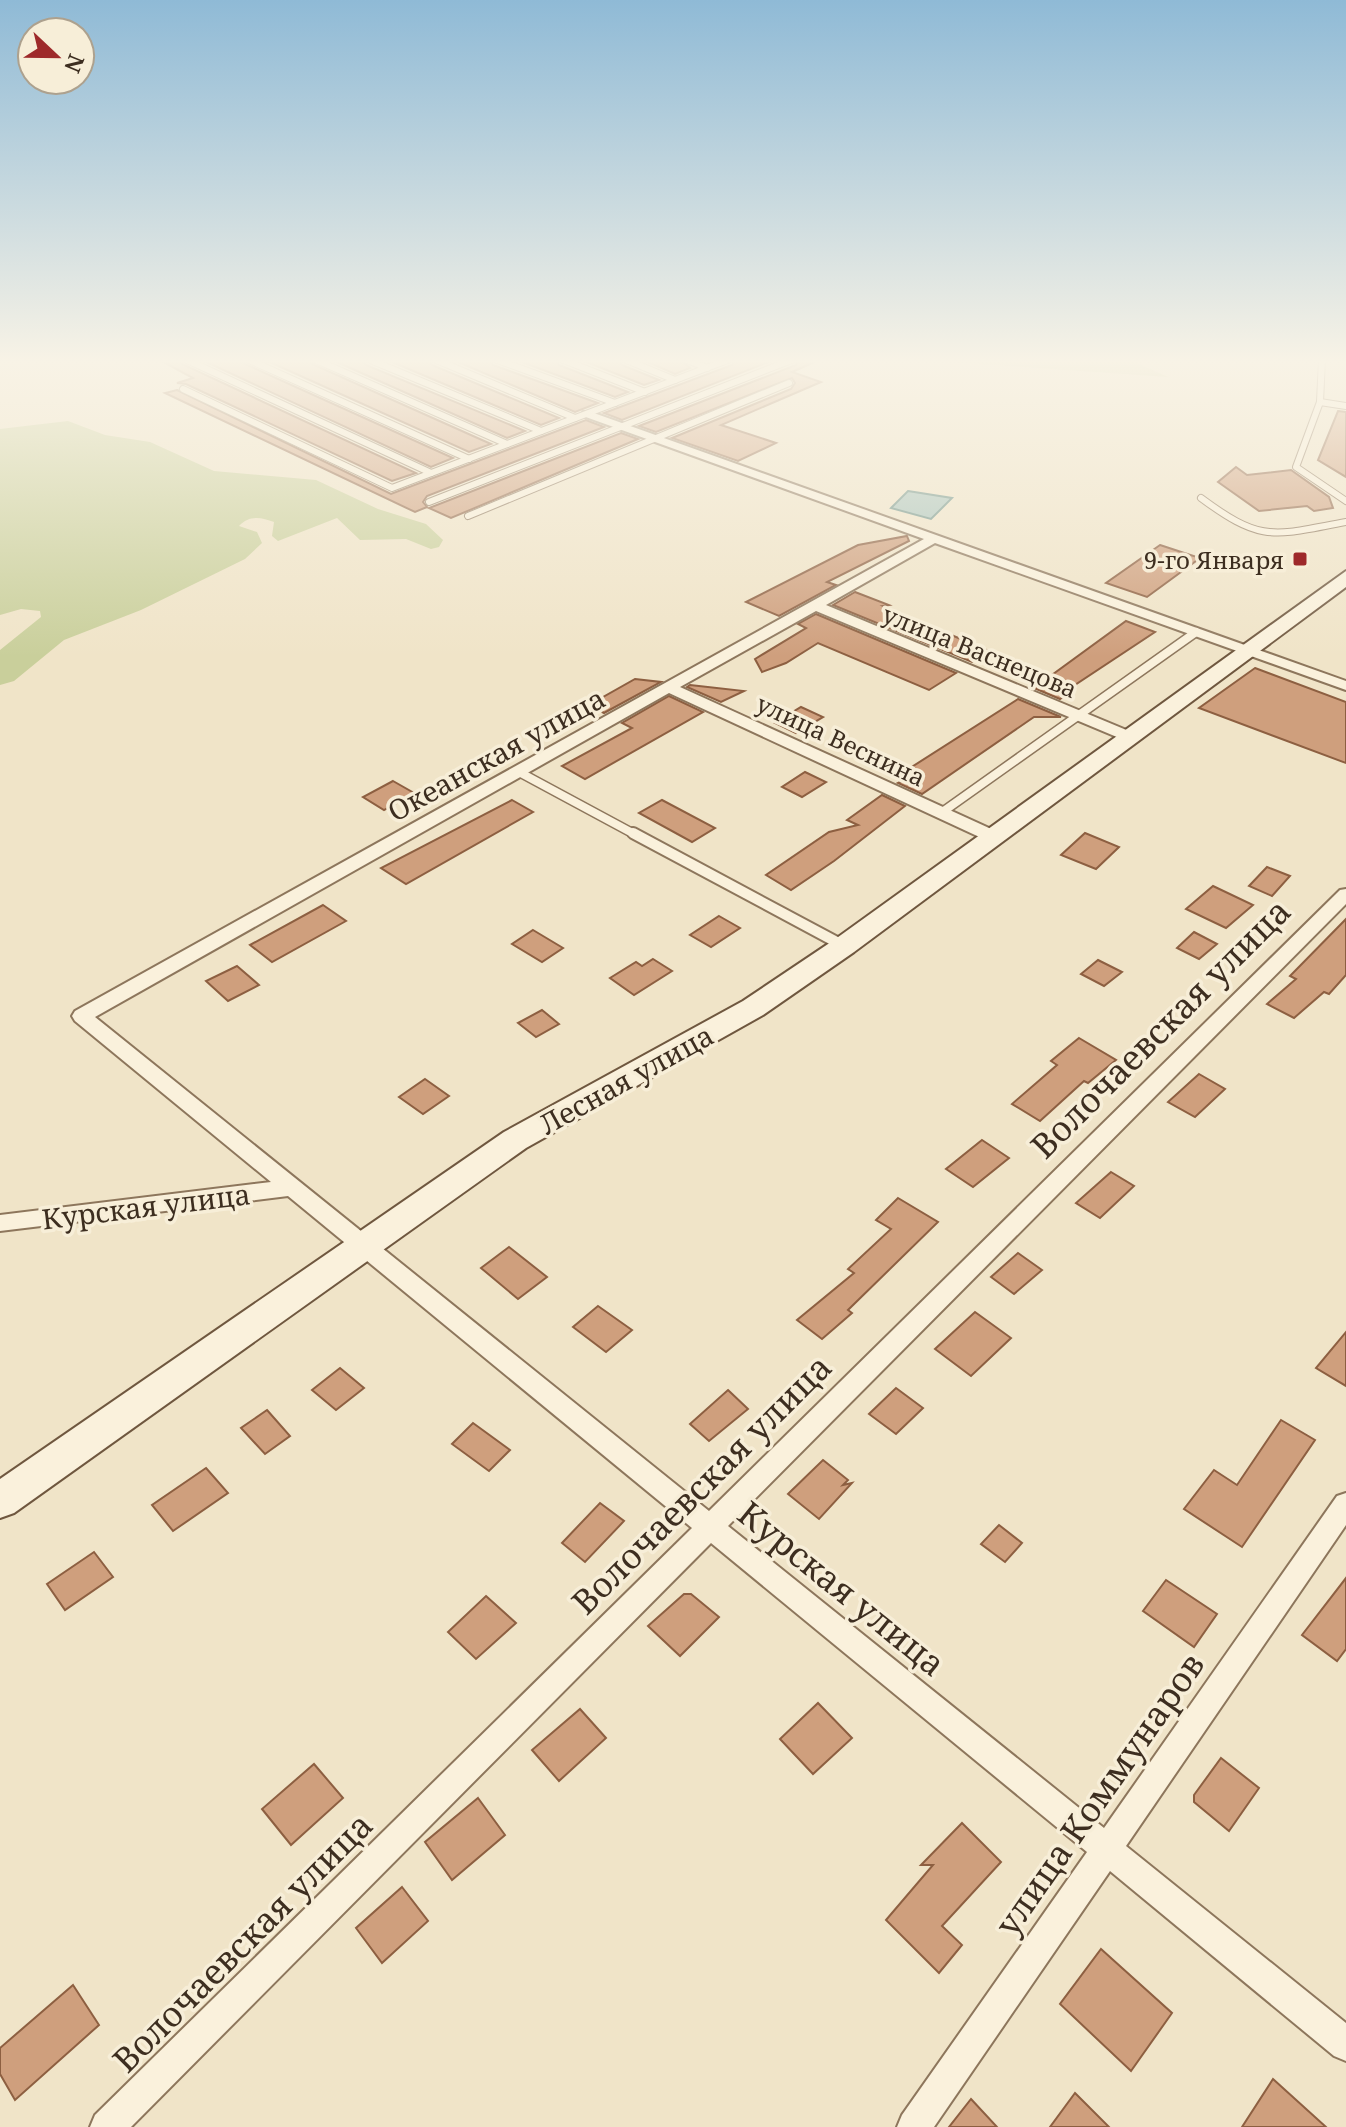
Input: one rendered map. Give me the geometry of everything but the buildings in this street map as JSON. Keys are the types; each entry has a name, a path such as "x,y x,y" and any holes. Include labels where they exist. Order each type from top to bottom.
{"street":[{"path":"712,458 1346,686"},
{"name":"Океанская улица","path":"82,1016 935,538"},
{"name":"Лесная улица","path":"0,1501 515,1140 753,1008 844,946 1346,577"},
{"name":"улица Васнецова","path":"814,605 1130,737"},
{"name":"улица Веснина","path":"668,687 994,837"},
{"name":"Волочаевская улица","path":"107,2127 1346,894"},
{"name":"Курская улица","path":"82,1016 1346,2044"},
{"name":"Курская улица","path":"0,1223 293,1187"},
{"name":"улица Коммунаров","path":"914,2127 1346,1504"}],"lane":[{"path":"329,458 392,488 469,459"},
{"path":"399,458 431,473"},
{"path":"429,502 543,458"},
{"path":"468,516 606,458"},
{"path":"1299,458 1296,467 1346,501"},
{"path":"1201,498 1237,526 1258,535 1278,536 1346,522"},
{"path":"941,813 1196,632"},
{"path":"519,772 844,946"}],"green space":[{"path":"0,458 186,458 214,471 316,480 378,509 426,524 443,540 439,547 431,549 406,539 360,540 337,518 278,541 272,536 274,522 251,519 239,526 257,532 262,543 245,559 141,610 64,640 14,681 0,685 0,650 41,617 40,611 21,609 0,615"}],"water":[{"path":"908,491 952,498 931,519 891,508"}],"place":[{"name":"9-го Января","path":"1300,559"}]}
